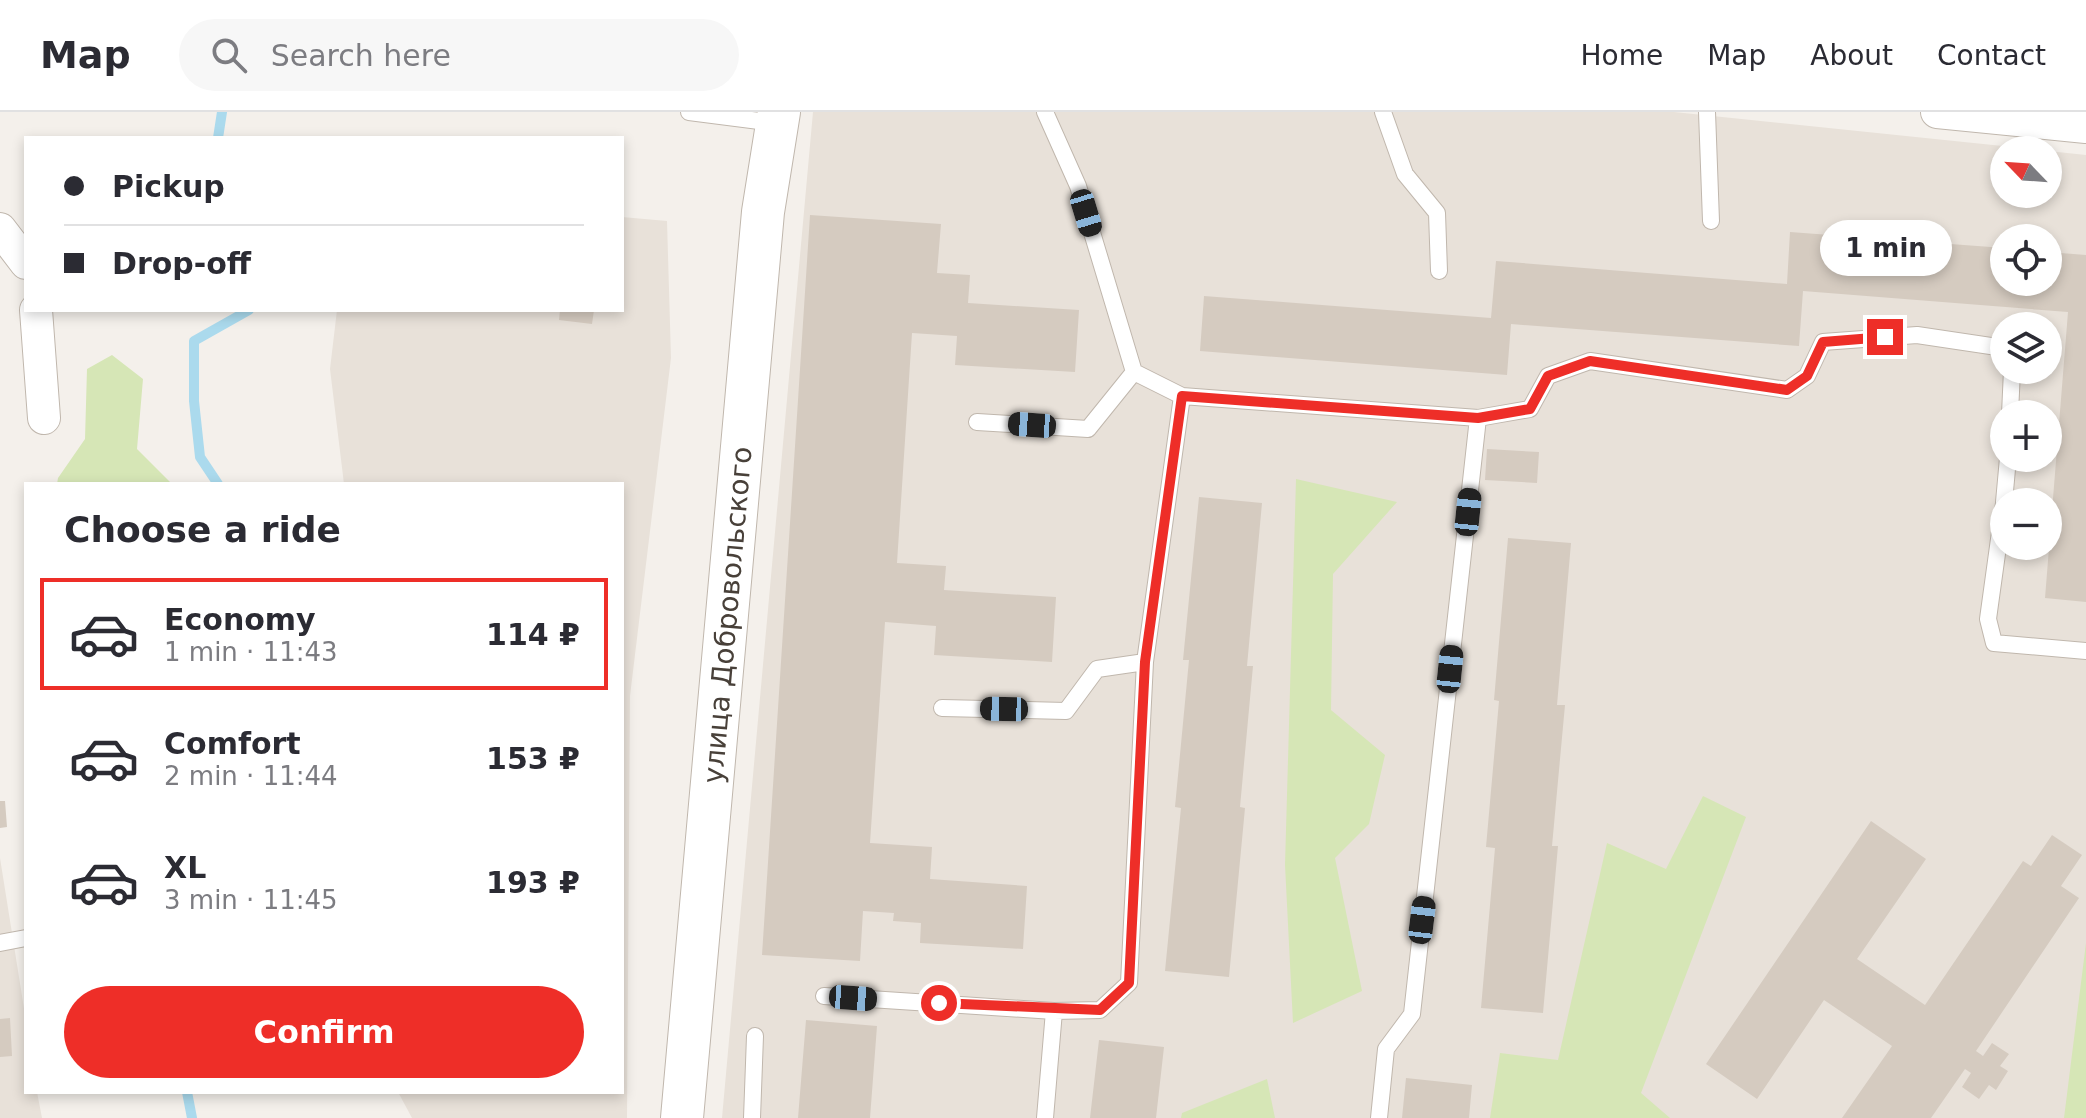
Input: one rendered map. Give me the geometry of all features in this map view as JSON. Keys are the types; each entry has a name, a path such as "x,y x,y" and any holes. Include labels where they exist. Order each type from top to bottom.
{"street":[{"path":"1937,112 2086,127"},
{"name":"улица Добровольского","path":"682,1118 763,212 778,118"},
{"path":"0,229 24,260"},
{"path":"36,312 44,418"}],"lane":[{"path":"689,112 778,118"},
{"path":"1045,112 1078,186 1134,372 1182,396 1478,418 1530,409 1548,376 1590,361 1787,390 1807,376 1823,342 1917,335 1990,346"},
{"path":"1383,112 1405,174 1437,213 1439,271"},
{"path":"1707,112 1711,221"},
{"path":"977,422 1088,429 1134,372"},
{"path":"824,996 1054,1011 1100,1010 1129,983 1145,662 1182,396"},
{"path":"1379,1118 1386,1049 1412,1014 1478,418"},
{"path":"1996,560 1988,619 1994,643 2086,651"},
{"path":"942,708 1066,711 1097,669 1145,662"},
{"path":"0,943 24,938"},
{"path":"1045,1118 1054,1011"},
{"path":"752,1118 755,1036"}],"shaded area":[{"path":"813,112 1674,112 1990,145 1990,208 2062,208 2062,152 2086,155 2086,1118 722,1118"},
{"path":"624,217 667,221 671,358 630,696 627,1118 412,1118 399,1094 624,1094 624,482 344,482 330,369 337,312 624,312"},
{"path":"0,858 24,1008 24,1094 37,1094 42,1118 0,1118"}],"green space":[{"path":"112,355 143,379 137,449 170,482 57,482 85,439 87,369"},
{"path":"1296,479 1397,502 1333,574 1331,710 1385,755 1369,824 1335,858 1362,991 1293,1023 1285,865"},
{"path":"1703,796 1746,817 1641,1093 1670,1118 1490,1118 1500,1053 1558,1060 1607,843 1666,869"},
{"path":"2086,943 2086,1118 2064,1118"},
{"path":"1267,1079 1275,1118 1181,1118 1182,1113"}],"building":[{"path":"810,215 941,224 937,273 970,275 968,303 1079,310 1075,372 955,365 957,336 912,333 897,563 946,566 944,590 1056,597 1052,662 934,655 936,626 885,622 870,843 932,847 930,879 1027,886 1023,949 920,943 921,923 893,921 894,913 863,911 860,961 762,955"},
{"path":"1790,232 1990,247 1990,296 2062,296 2062,253 2086,255 2086,602 2045,598 2048,560 2062,560 2062,488 2054,488 2055,472 2062,472 2061,400 2068,312 1803,291 1799,346 1511,324 1507,375 1200,351 1204,296 1491,318 1496,261 1787,284"},
{"path":"560,312 594,312 592,324 559,320"},
{"path":"1487,449 1539,452 1537,483 1485,480"},
{"path":"1199,497 1262,503 1247,666 1253,666 1240,807 1245,808 1229,977 1165,971 1181,808 1175,807 1189,660 1183,660"},
{"path":"1508,538 1571,543 1557,705 1565,705 1552,846 1558,846 1543,1013 1481,1008 1495,848 1486,847 1499,701 1494,700"},
{"path":"0,801 5,801 7,827 0,828"},
{"path":"1871,821 1926,859 1857,959 1925,1005 2023,861 2031,866 2052,835 2082,855 2061,886 2079,898 1976,1051 1983,1056 1992,1043 2009,1054 2000,1066 2008,1071 1996,1090 1989,1085 1979,1099 1962,1087 1971,1073 1965,1069 1931,1118 1842,1118 1892,1046 1824,1000 1757,1099 1706,1064"},
{"path":"10,1018 12,1056 0,1057 0,1019"},
{"path":"806,1020 877,1026 870,1118 798,1118"},
{"path":"1099,1040 1164,1047 1156,1118 1090,1118"},
{"path":"1406,1078 1472,1085 1469,1118 1402,1118"}],"waterway":[{"path":"218,136 222,112"},
{"path":"217,482 200,457 194,401 194,341 245,312"},
{"path":"187,1094 192,1118"}],"route":[{"path":"939,1003 1054,1011 1100,1010 1129,983 1145,662 1182,396 1478,418 1530,409 1548,376 1590,361 1787,390 1807,376 1823,342 1885,337"}]}
